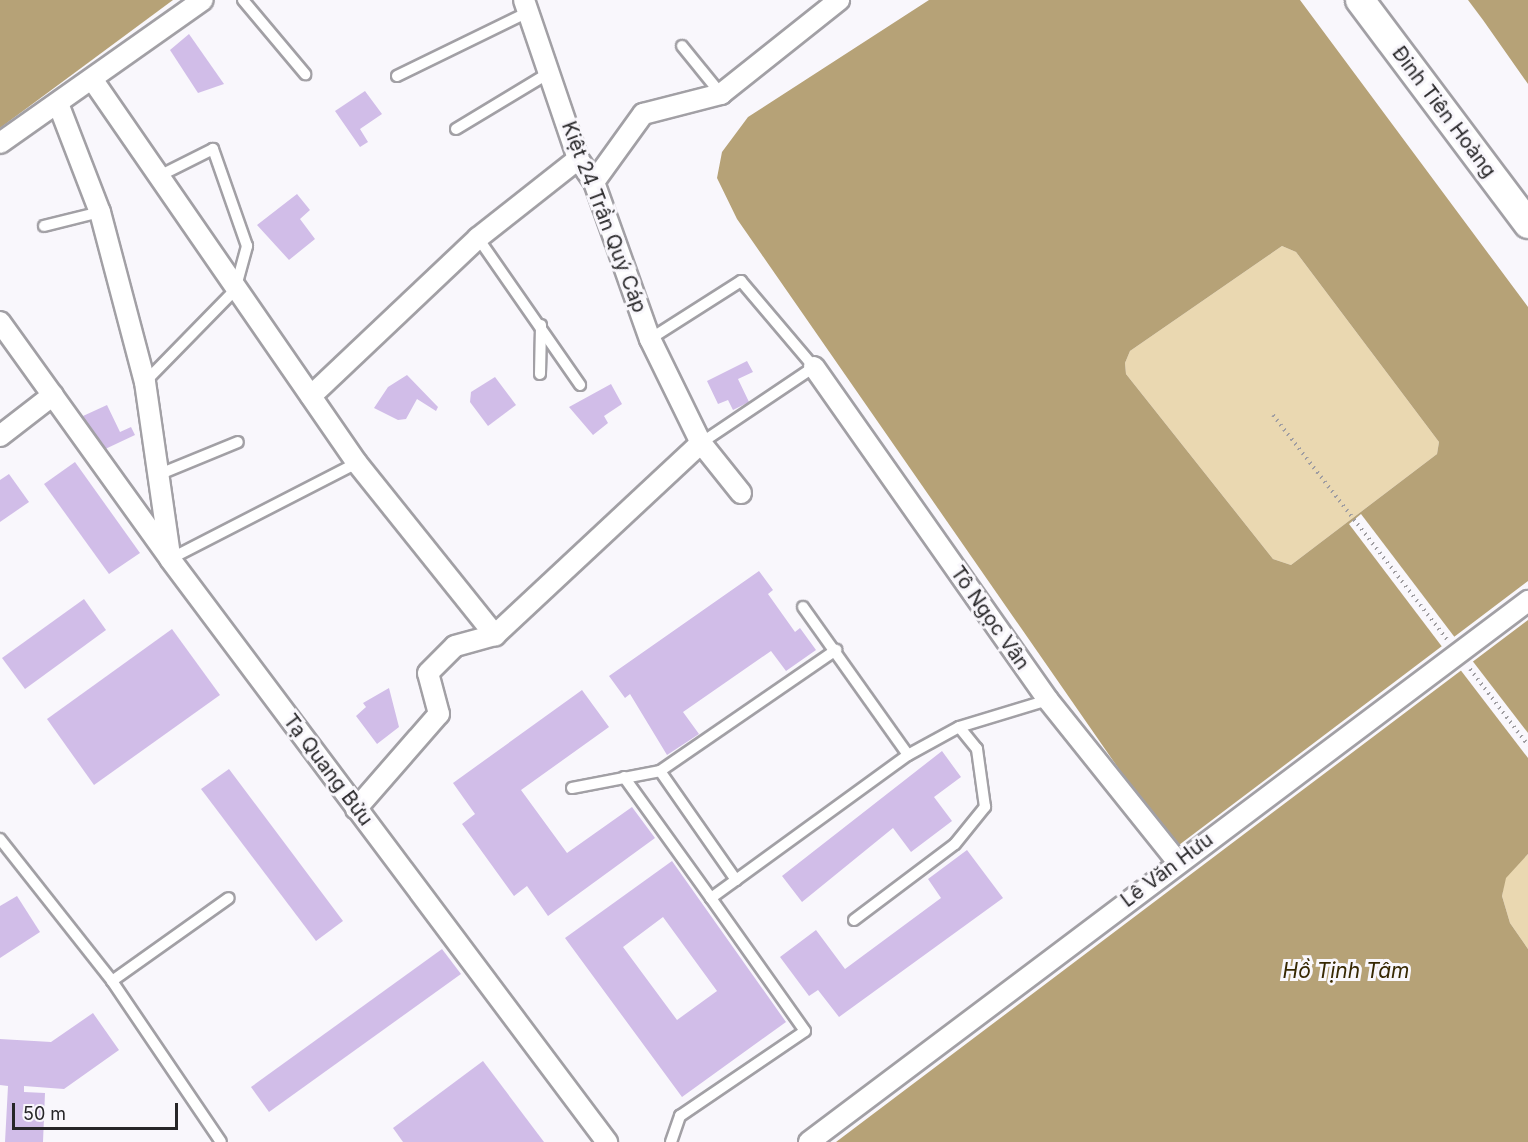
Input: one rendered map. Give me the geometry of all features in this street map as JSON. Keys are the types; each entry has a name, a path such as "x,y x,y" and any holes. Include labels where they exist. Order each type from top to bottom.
{"main road":[{"name":"Đinh Tiên Hoàng","path":"1360,0 1528,224"}],"street":[{"path":"0,143 59,106 92,79 203,0"},
{"path":"594,182 643,114 721,94 839,0"},
{"name":"Kiệt 24 Trần Quý Cáp","path":"527,5 552,70 578,159 594,182 650,339 701,444 741,493"},
{"path":"92,79 161,175 235,290 357,463 495,635"},
{"path":"59,106 100,212 146,382 170,559"},
{"path":"311,396 478,238 578,159"},
{"name":"Tạ Quang Bửu","path":"0,322 170,559 607,1142"},
{"name":"Tô Ngọc Vân","path":"814,367 1048,700 1177,861"},
{"path":"0,436 53,395"},
{"path":"356,809 439,714 428,673 455,646 495,635 701,444"},
{"name":"Lê Văn Hưu","path":"809,1142 1177,861 1528,601"}],"lane":[{"path":"243,0 305,74"},
{"path":"397,76 527,5"},
{"path":"682,46 721,94"},
{"path":"456,129 552,70"},
{"path":"146,382 235,290 247,246 213,149 161,175"},
{"path":"44,226 100,212"},
{"path":"478,238 541,324 580,385"},
{"path":"650,339 741,281 814,367 701,444"},
{"path":"540,374 541,324"},
{"path":"160,474 238,442"},
{"path":"170,559 357,463"},
{"path":"803,607 836,650 908,756"},
{"path":"572,788 660,771 836,650"},
{"path":"711,898 908,756 959,727 1048,700"},
{"path":"854,920 955,844 985,807 977,749 959,727"},
{"path":"660,771 736,880"},
{"path":"624,777 805,1031 680,1116 671,1142"},
{"path":"0,838 112,981 221,1142"},
{"path":"112,981 229,897"}],"path":[{"path":"1273,415 1425,611"},
{"path":"1473,673 1528,745"}],"shaded area":[{"path":"1282,246 1296,252 1439,442 1437,454 1291,565 1273,559 1126,374 1125,363 1130,351"},
{"path":"1528,854 1528,949 1510,923 1502,896 1505,878"}],"water":[{"path":"0,0 173,0 0,128"},
{"path":"929,0 1300,0 1528,307 1528,581 1179,845 1130,785 737,219 717,178 722,152 748,117","holes":["1282,246 1296,252 1439,442 1437,454 1291,565 1273,559 1126,374 1125,363 1130,351"]},
{"path":"1468,0 1528,0 1528,84 1483,20"},
{"name":"Hồ Tịnh Tâm","path":"1528,620 1528,854 1506,878 1502,896 1510,923 1528,949 1528,1142 836,1142"}],"pier":[{"path":"1361,514 1456,639 1443,648 1349,524"},
{"path":"1471,659 1528,733 1528,758 1459,668"}],"building":[{"path":"189,34 224,84 198,93 170,50"},
{"path":"365,91 382,114 360,129 368,142 360,147 335,111"},
{"path":"297,194 310,210 300,219 315,239 289,260 257,225"},
{"path":"747,361 753,372 738,379 749,402 733,410 728,400 718,404 707,381"},
{"path":"407,375 438,407 436,411 417,399 406,419 398,420 374,408 388,387"},
{"path":"495,377 516,405 488,426 470,402 471,392"},
{"path":"611,384 622,404 604,416 608,423 593,435 569,407"},
{"path":"107,405 120,432 131,427 135,435 101,451 83,416"},
{"path":"75,462 140,553 109,574 44,484"},
{"path":"9,474 29,502 0,522 0,480"},
{"path":"759,571 773,590 768,594 795,632 800,628 816,650 786,671 771,651 683,712 699,734 667,755 630,694 625,698 609,676"},
{"path":"84,599 106,630 25,689 2,658"},
{"path":"172,629 220,695 94,785 47,719"},
{"path":"389,688 399,727 377,744 356,716 366,707 363,703"},
{"path":"582,690 609,727 521,790 567,853 632,807 655,838 548,916 527,886 514,896 462,824 475,814 453,783"},
{"path":"942,751 961,777 934,797 952,821 911,852 893,828 802,902 782,876"},
{"path":"229,769 343,921 316,941 201,789"},
{"path":"967,850 1003,898 839,1017 818,990 809,996 780,957 816,930 845,969 941,898 928,879"},
{"path":"672,861 786,1022 682,1097 565,938","holes":["663,917 717,991 677,1020 623,947"]},
{"path":"17,896 40,932 0,958 0,906"},
{"path":"442,949 461,974 269,1112 251,1087"},
{"path":"93,1013 119,1050 64,1089 24,1086 24,1092 45,1093 43,1142 5,1142 8,1086 0,1085 0,1039 51,1042"},
{"path":"483,1061 544,1142 403,1142 393,1128"}]}
